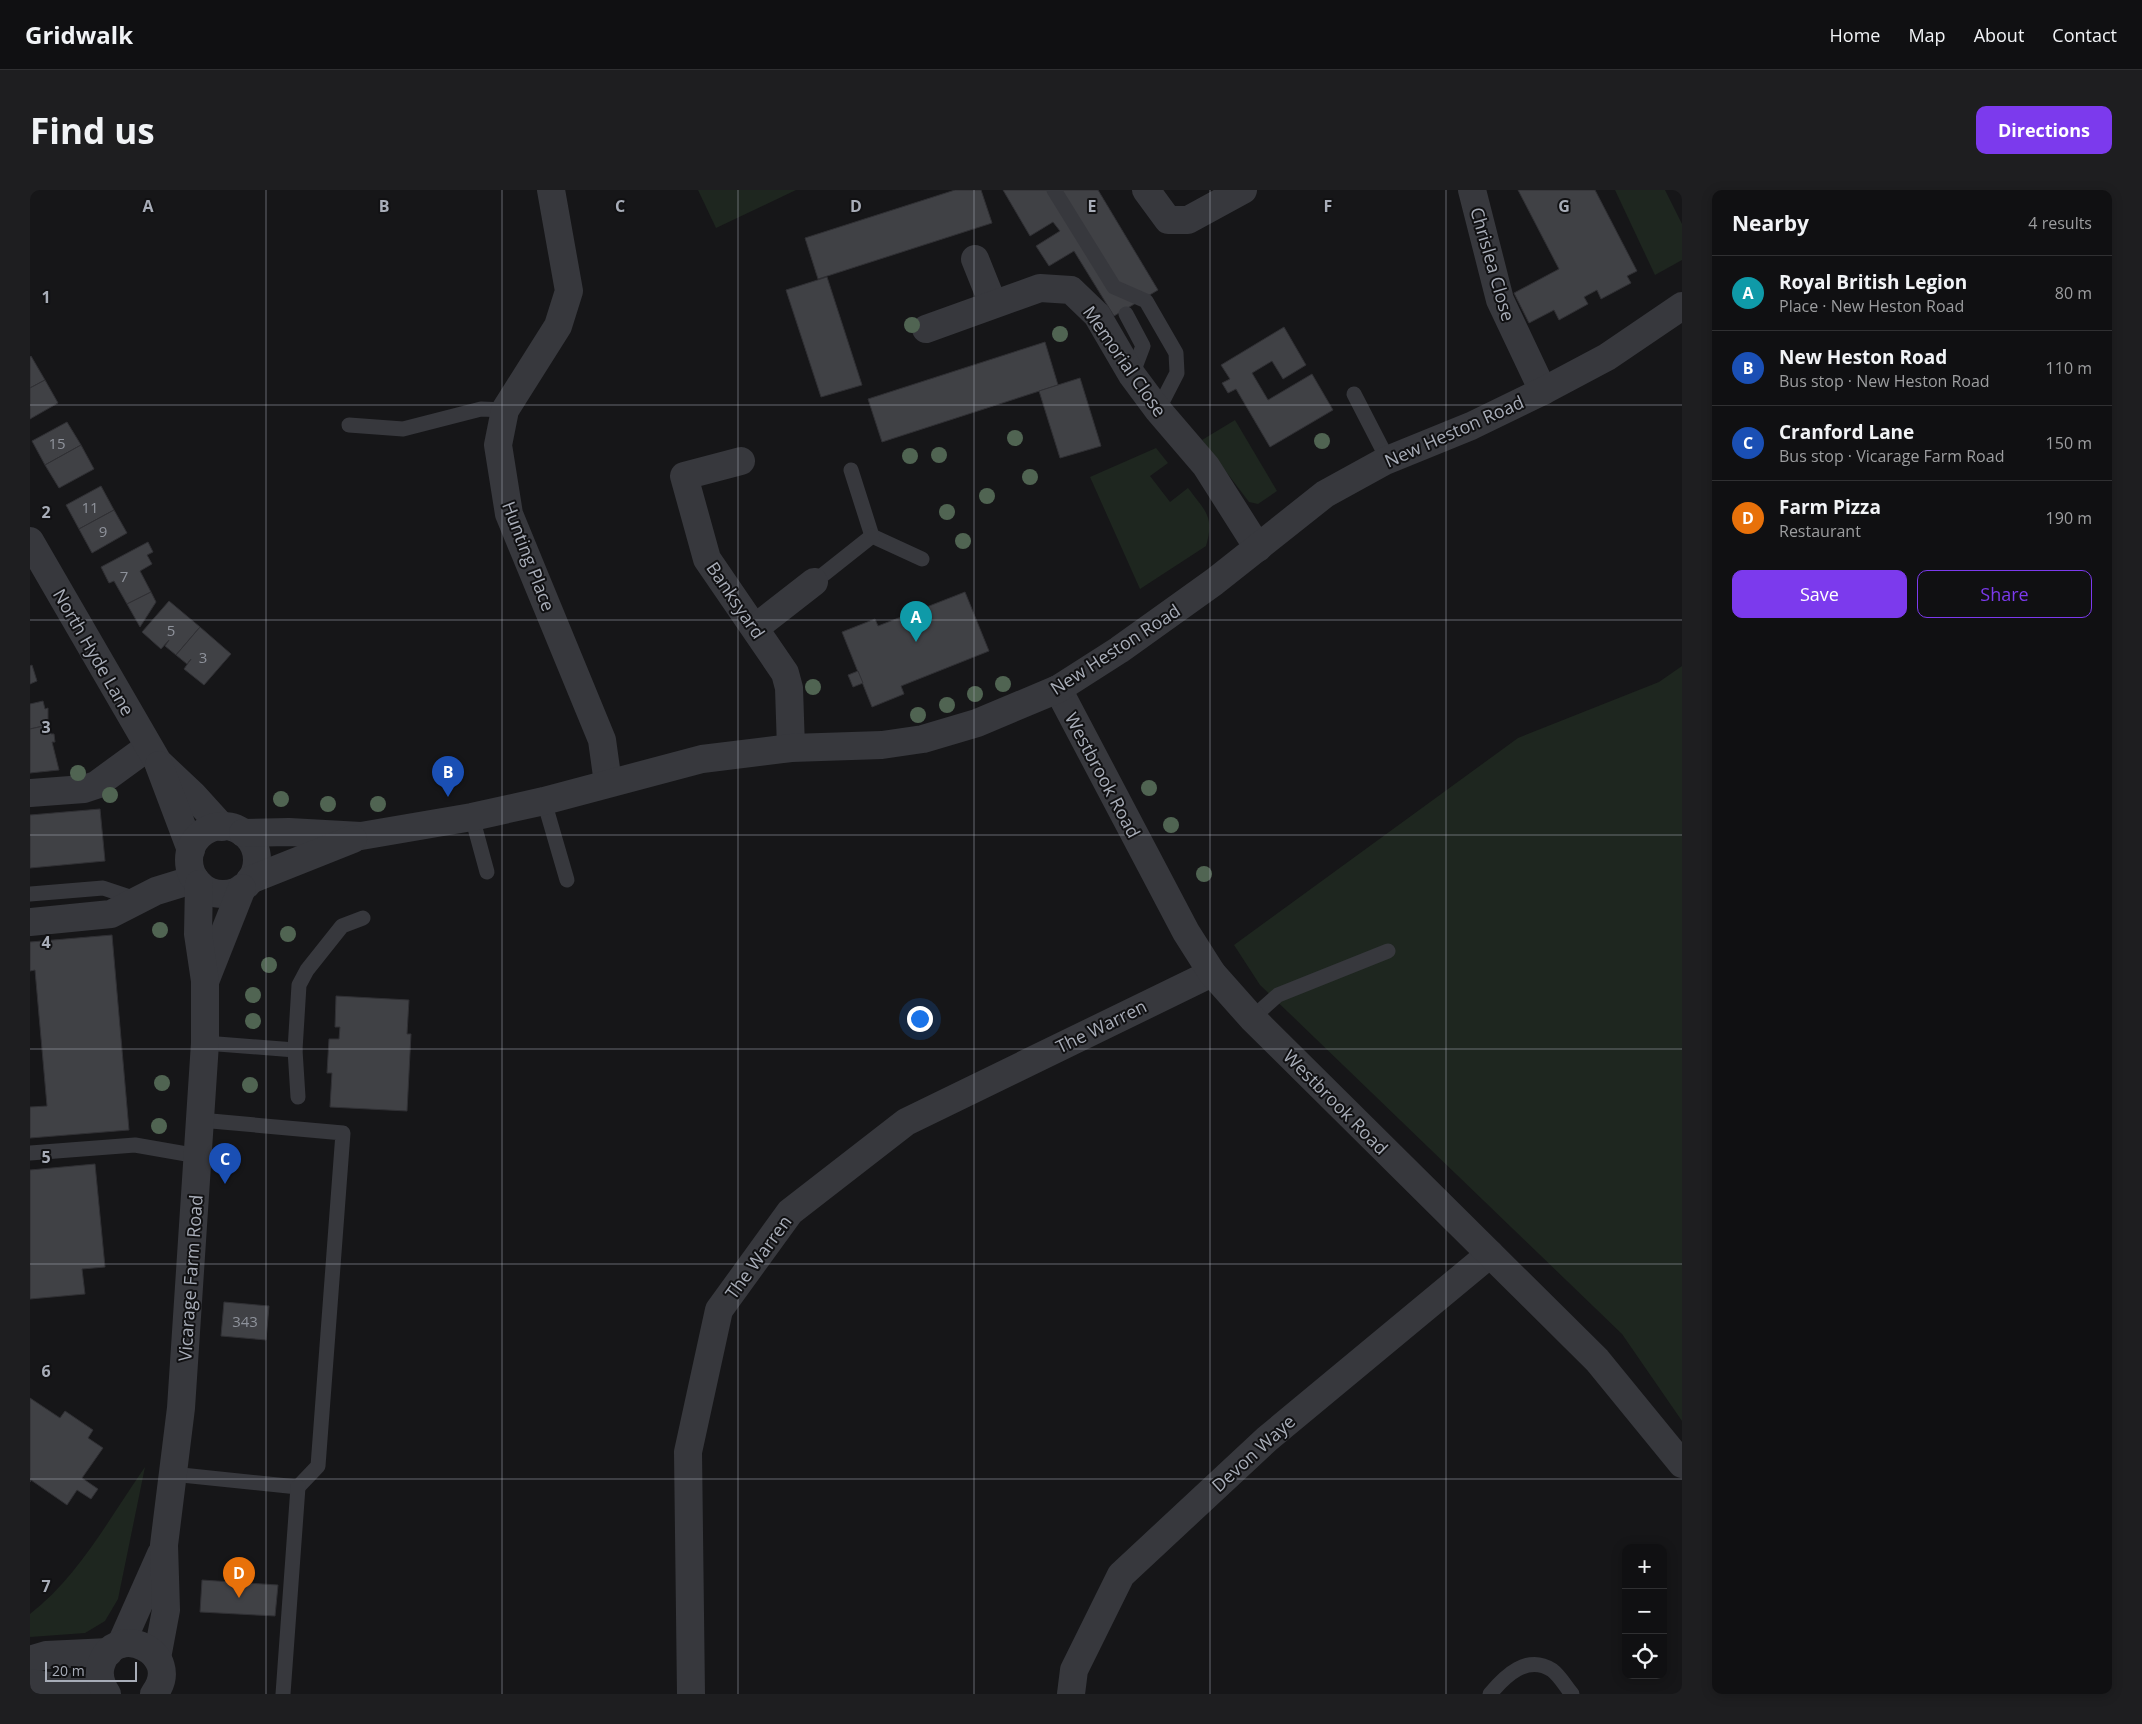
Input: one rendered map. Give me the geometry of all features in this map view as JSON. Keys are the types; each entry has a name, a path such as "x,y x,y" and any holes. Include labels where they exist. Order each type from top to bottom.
{"street":[{"name":"Hunting Place","path":"551,190 569,291 558,326 505,410 498,445 509,514 602,740 608,783"},
{"path":"1146,190 1168,220 1188,220 1243,190"},
{"name":"Chrislea Close","path":"1472,190 1500,300 1543,391"},
{"path":"975,259 994,304"},
{"name":"Memorial Close","path":"926,329 1040,288 1071,290 1097,315 1132,374 1158,410 1206,466 1258,548"},
{"name":"New Heston Road","path":"233,830 361,836 472,817 544,801 702,759 790,748 882,745 923,738 977,723 1058,689 1165,618 1258,548 1325,494 1388,460 1471,426 1543,391 1607,357 1682,306"},
{"name":"Banksyard","path":"741,461 684,476 707,559 785,673 789,688 790,748"},
{"name":"North Hyde Lane","path":"30,541 153,755 190,850"},
{"path":"755,628 814,582"},
{"name":"Westbrook Road","path":"1058,689 1186,932 1212,973 1252,1018 1597,1360 1682,1464"},
{"path":"30,794 84,789 96,785 153,755"},
{"name":"North Hyde Lane","path":"153,755 193,795 233,830"},
{"path":"233,830 255,850 255,871 246,884 231,893 220,894 208,891 197,882 189,861 190,850 202,833 233,830"},
{"name":"New Heston Road","path":"246,884 361,836"},
{"path":"30,922 111,914 156,891 197,882"},
{"name":"Vicarage Farm Road","path":"158,1691 162,1677 157,1658 166,1610 164,1545 181,1408 205,1043 205,981 198,934 197,882"},
{"name":"Vicarage Farm Road","path":"205,981 246,884"},
{"name":"The Warren","path":"691,1694 688,1452 719,1310 757,1257 790,1212 906,1122 1212,973"},
{"name":"Devon Waye","path":"1071,1694 1074,1670 1121,1575 1267,1438 1490,1254"},
{"name":"Vicarage Farm Road","path":"105,1691 100,1669 115,1648 164,1545"},
{"path":"30,1660 46,1655 139,1644 152,1652 157,1658"},
{"path":"30,1683 105,1691"}],"lane":[{"path":"1054,190 1114,288 1146,301 1176,353 1177,373 1158,410"},
{"path":"1126,314 1143,346 1132,374"},
{"path":"1354,394 1388,460"},
{"path":"349,425 403,429 481,409 505,410"},
{"path":"851,470 872,536 922,559"},
{"path":"814,582 872,536"},
{"path":"544,801 567,880"},
{"path":"472,817 487,872"},
{"path":"30,894 104,888 139,900"},
{"path":"298,1097 295,1050 299,984 307,970 342,926 363,918"},
{"path":"1252,1018 1278,995 1388,951"},
{"path":"205,1043 295,1050"},
{"path":"200,1120 343,1133 318,1466 298,1487 283,1694"},
{"path":"30,1153 136,1145 198,1156"},
{"path":"172,1474 298,1487"},
{"path":"1490,1694 1506,1674 1521,1667 1538,1665 1552,1671 1572,1694"}],"shaded area":[{"path":"698,190 796,190 716,228"},
{"path":"1615,190 1665,190 1682,224 1682,260 1655,275"},
{"path":"1235,420 1277,491 1258,504 1249,502 1202,440"},
{"path":"1156,448 1168,463 1150,476 1170,502 1188,488 1207,514 1209,536 1206,546 1140,589 1090,477"},
{"path":"1682,666 1682,1421 1622,1334 1260,985 1234,945 1518,738 1659,682"},
{"path":"145,1467 118,1599 105,1621 85,1633 30,1637 30,1614 48,1599 79,1564"}],"building":[{"path":"955,190 981,190 992,223 818,279 805,238"},
{"path":"1003,190 1098,190 1158,290 1114,316 1074,251 1049,266 1036,246 1060,231 1053,222 1030,236"},
{"path":"1518,190 1595,190 1637,271 1627,276 1631,283 1601,299 1597,290 1584,297 1588,304 1559,320 1554,310 1529,323 1514,293 1559,269"},
{"path":"827,277 862,385 821,397 786,290"},
{"path":"1284,327 1306,365 1283,379 1272,361 1252,373 1268,400 1312,374 1333,410 1270,447 1236,389 1228,393 1222,383 1230,379 1221,365"},
{"path":"1045,342 1058,385 882,442 868,399"},
{"path":"30,357 45,380 30,388"},
{"path":"1080,378 1101,446 1060,458 1039,391"},
{"path":"45,380 58,403 30,419 30,388"},
{"path":"67,422 81,445 45,465 32,441"},
{"path":"81,445 94,469 59,488 45,465"},
{"path":"101,486 114,510 79,529 66,505"},
{"path":"114,510 127,533 92,553 79,529"},
{"path":"148,542 153,552 147,555 152,564 140,571 151,592 127,604 114,581 109,583 101,567"},
{"path":"151,592 156,602 140,627 127,604"},
{"path":"965,592 989,651 901,686 904,694 872,707 842,632 875,619 878,626"},
{"path":"169,601 200,627 176,655 165,646 169,640 161,649 142,632"},
{"path":"200,627 231,654 204,685 184,669 191,659 187,664 176,655"},
{"path":"32,665 37,681 30,684 30,666"},
{"path":"858,671 863,683 853,687 848,675"},
{"path":"43,701 45,709 48,708 48,725 30,729 30,704"},
{"path":"48,725 51,734 54,734 55,742 52,742 59,770 30,773 30,729"},
{"path":"100,809 105,861 30,868 30,815"},
{"path":"112,935 129,1130 30,1138 30,1107 47,1106 35,970 30,971 30,942"},
{"path":"336,996 409,1000 407,1034 411,1034 407,1111 330,1107 332,1073 327,1073 329,1039 339,1039 340,1027 335,1027"},
{"path":"95,1164 105,1267 82,1269 85,1294 30,1299 30,1170"},
{"path":"224,1302 269,1306 266,1340 221,1336"},
{"path":"30,1398 60,1418 65,1411 93,1430 88,1438 103,1448 82,1478 98,1489 91,1499 77,1490 67,1505 31,1480 30,1482"},
{"path":"202,1580 278,1585 275,1616 200,1612"}],"place":[{"name":"Royal British Legion","path":"916,642"},
{"name":"New Heston Road","path":"448,797"},
{"name":"Cranford Lane","path":"225,1184"},
{"name":"Farm Pizza","path":"239,1598"}]}
